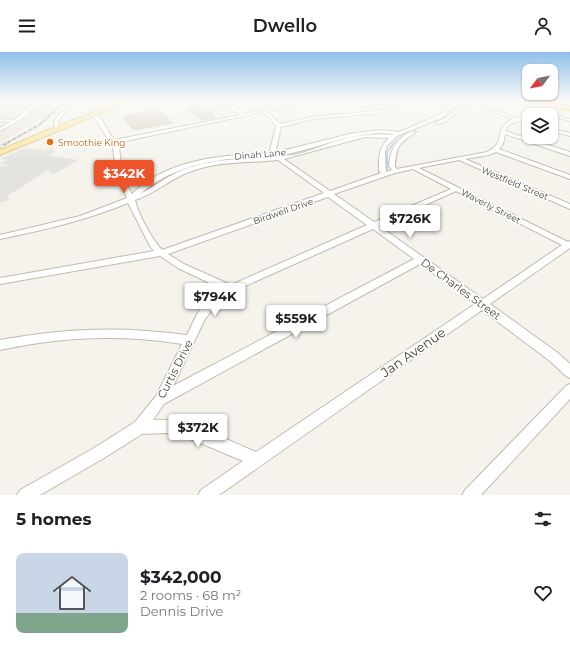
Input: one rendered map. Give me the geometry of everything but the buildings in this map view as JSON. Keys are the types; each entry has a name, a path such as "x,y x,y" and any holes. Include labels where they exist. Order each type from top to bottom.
{"main road":[{"path":"0,153 73,122"}],"street":[{"path":"0,130 14,122"},
{"path":"56,122 57,128"},
{"path":"100,122 113,142 116,150 120,178 131,199 133,208 147,234 161,253 181,266 230,289"},
{"path":"113,142 215,122"},
{"path":"276,122 279,126 279,130 273,145 273,150 278,156"},
{"path":"279,126 297,122"},
{"path":"385,174 382,171 382,152 395,135 427,122"},
{"path":"396,171 392,166 393,153 405,137 441,122"},
{"path":"511,122 506,124 503,132 502,144 496,150 570,177"},
{"name":"Dinah Lane","path":"0,237 73,221 107,210 131,199 136,192 161,176 184,166 212,159 278,156 358,132 395,135"},
{"path":"503,132 570,154"},
{"path":"558,132 570,135"},
{"name":"Birdwell Drive","path":"0,281 161,253 330,195 385,174 496,150"},
{"name":"De Charles Street","path":"278,156 554,356 570,372"},
{"name":"Westfield Street","path":"460,159 570,207"},
{"name":"Waverly Street","path":"413,167 569,245"},
{"name":"Curtis Drive","path":"25,495 99,453 140,427 160,400 201,316 208,307 230,289 456,189"},
{"name":"Jan Avenue","path":"206,495 569,245"},
{"path":"160,400 421,259"},
{"path":"0,346 34,338 73,333 148,333 190,340"},
{"path":"470,495 570,390"},
{"path":"140,427 166,426 194,433 257,460"}],"shaded area":[{"path":"0,122 37,122 0,143"},
{"path":"31,148 43,150 53,148 54,153 50,154 51,156 78,160 55,174 48,172 51,171 48,170 6,197 10,200 0,203 0,166 11,166 1,164 6,160 0,159 22,149"}],"waterway":[{"path":"393,144 400,135 433,122"},
{"path":"379,133 392,134"},
{"path":"387,170 387,152 394,143"},
{"path":"288,154 308,149"},
{"path":"211,162 266,156"},
{"path":"159,180 171,174"}],"railway":[{"path":"5,144 43,122"},
{"path":"0,147 7,143"}],"place":[{"name":"Smoothie King","path":"50,142"}]}
